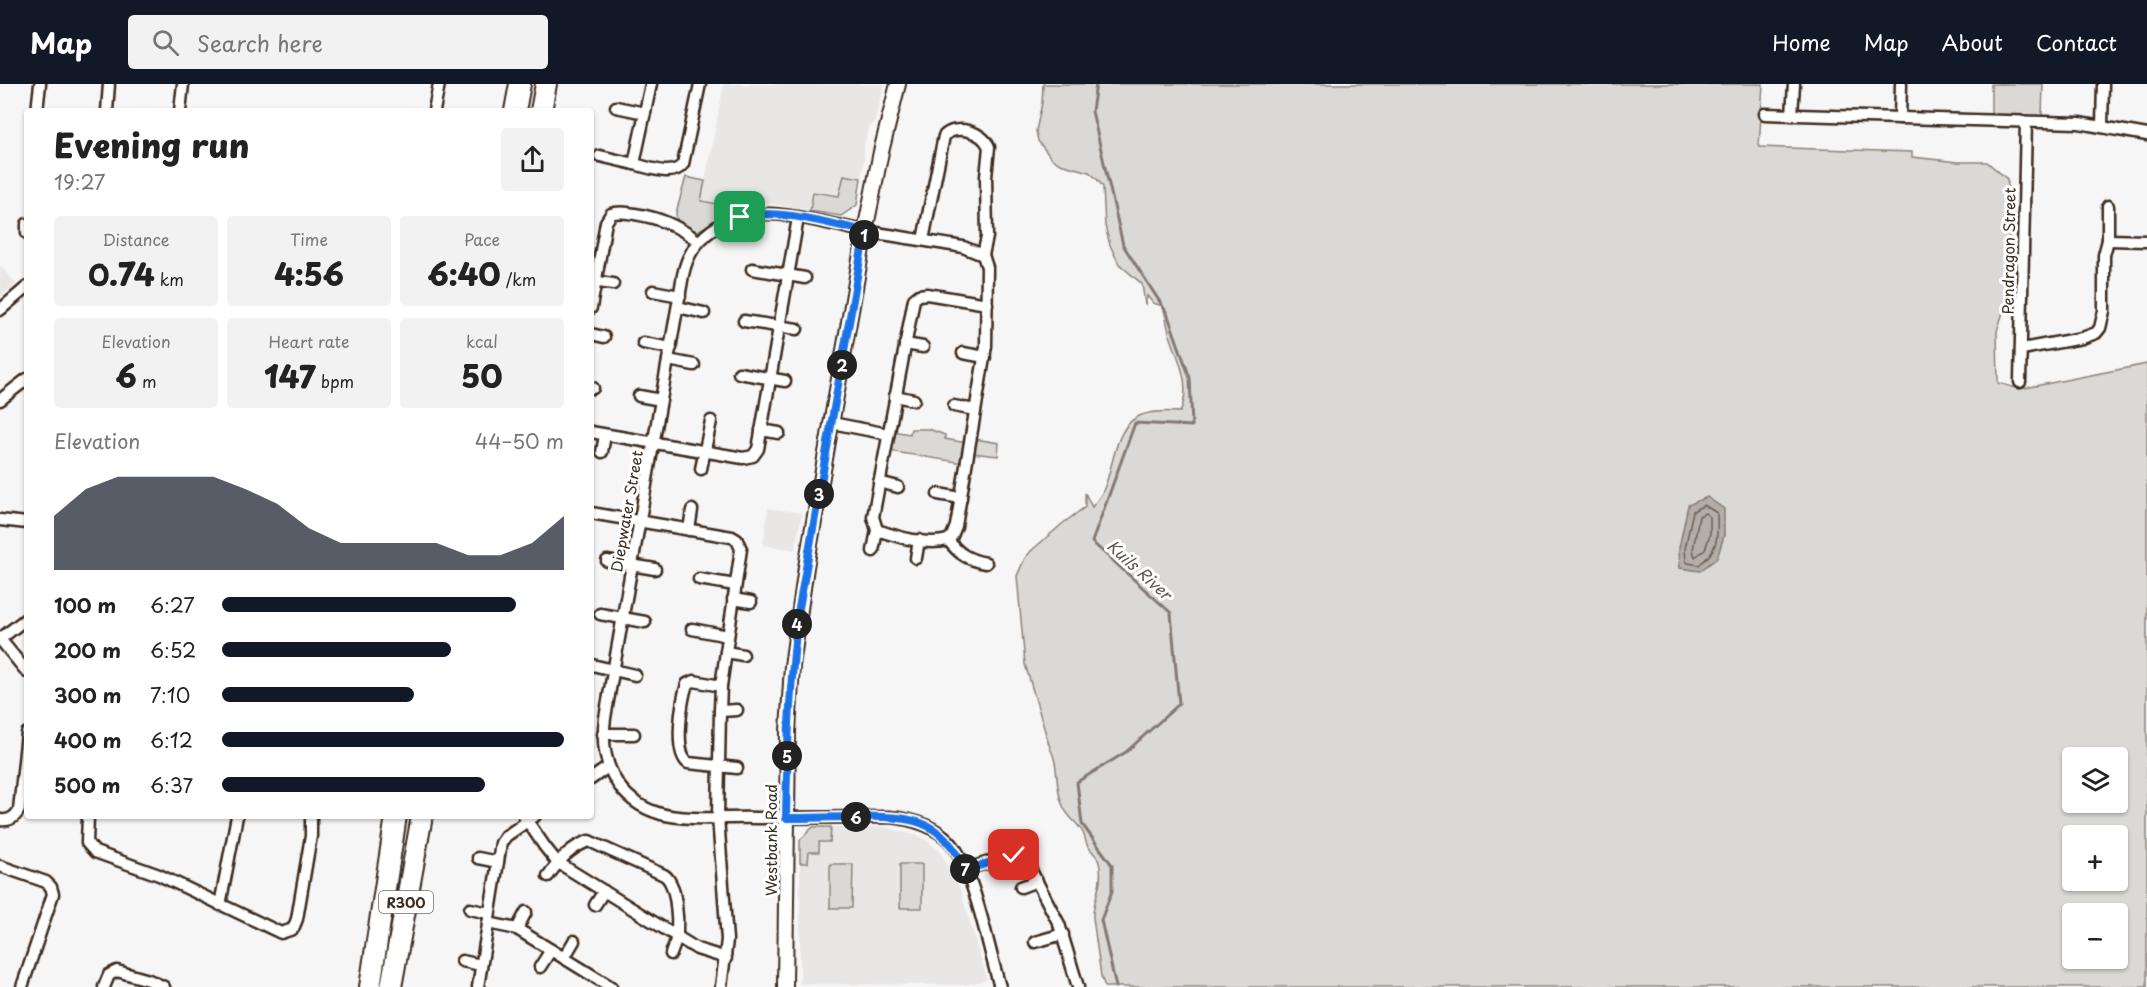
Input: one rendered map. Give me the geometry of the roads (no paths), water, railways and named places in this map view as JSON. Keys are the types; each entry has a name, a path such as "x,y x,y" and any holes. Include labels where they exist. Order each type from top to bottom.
{"highway":[{"path":"516,108 520,84"},
{"path":"542,108 546,84"},
{"name":"R300","path":"370,987 396,819"},
{"name":"R300","path":"391,987 421,819"}],"street":[{"path":"37,108 40,84"},
{"path":"107,108 109,84"},
{"path":"180,108 183,84"},
{"path":"434,108 438,84"},
{"path":"634,164 651,84"},
{"path":"600,156 671,172 681,167 700,84"},
{"name":"Westbank Road","path":"785,987 786,818 792,666 804,578 865,231 898,84"},
{"path":"1791,115 1794,84"},
{"path":"1900,118 1901,84"},
{"path":"2103,84 2103,126"},
{"path":"616,107 645,113"},
{"path":"1765,114 2079,123 2147,135"},
{"name":"Pendragon Street","path":"2020,382 2026,122"},
{"path":"877,530 919,540 940,542 948,540 954,531 988,330 987,267 983,255 987,237 986,177 989,147 981,137 960,129 953,130 944,136 923,240"},
{"path":"2022,350 2082,338 2096,333 2100,328 2104,311 2104,255 2108,240 2108,206"},
{"path":"594,276 606,222 611,214 621,212 662,219 698,241"},
{"name":"Diepwater Street","path":"983,255 972,249 923,240 798,218 759,214 740,217 718,226 698,241 685,266 603,734 608,767 621,788 633,800 670,815 786,818 889,817 916,821 928,826 947,839 959,855 966,870 999,987"},
{"path":"594,433 750,458 758,449 798,218"},
{"path":"2108,240 2147,241"},
{"path":"752,269 805,278"},
{"path":"594,281 613,284"},
{"path":"0,310 24,290"},
{"path":"653,291 680,296"},
{"path":"873,551 877,530 873,519 912,301 919,295 927,294 987,304"},
{"path":"678,307 704,313"},
{"path":"744,321 797,329"},
{"path":"594,335 604,337"},
{"path":"643,343 670,348"},
{"path":"905,344 923,347"},
{"path":"963,353 985,357"},
{"path":"668,360 694,365"},
{"path":"739,373 785,381"},
{"path":"0,400 24,381"},
{"path":"639,396 661,400"},
{"path":"895,396 914,400"},
{"path":"954,406 975,410"},
{"path":"701,469 711,421"},
{"path":"832,423 888,434"},
{"path":"761,430 779,433"},
{"path":"602,452 605,435"},
{"path":"879,482 898,487"},
{"path":"938,494 961,498"},
{"path":"689,530 692,510"},
{"path":"594,513 737,540 741,554 721,686 718,817 727,928 722,987"},
{"path":"0,520 24,524"},
{"path":"916,558 919,540"},
{"path":"948,540 965,557 986,563"},
{"path":"607,561 655,569"},
{"path":"699,579 735,585"},
{"path":"733,599 751,602"},
{"path":"600,614 645,622"},
{"path":"24,620 0,639 24,668"},
{"path":"692,630 728,636"},
{"path":"726,652 743,655"},
{"path":"594,665 635,675"},
{"path":"721,686 694,681 687,684 680,721 681,754 683,760 688,763 737,768"},
{"path":"720,711 737,710"},
{"path":"603,734 634,734"},
{"path":"0,820 14,817 19,810 24,762"},
{"path":"594,777 608,767"},
{"path":"88,819 86,836 89,846 95,852 150,871 277,933 285,933 293,929 297,919 311,836 311,819"},
{"path":"220,905 236,819"},
{"path":"478,987 503,839 528,819"},
{"path":"530,819 544,847 557,862 704,953 726,958"},
{"path":"548,876 557,862 579,845 592,841 669,878 673,886 677,936 671,954"},
{"path":"966,870 1019,855 1027,860 1063,934 1078,987"},
{"path":"478,858 498,862"},
{"path":"0,866 46,882 53,891 52,900 22,987"},
{"path":"1021,887 1037,881"},
{"path":"595,905 604,891"},
{"path":"470,909 517,929 564,958 593,982 610,987"},
{"path":"517,929 526,912"},
{"path":"1035,942 1063,934"},
{"path":"564,958 574,941"},
{"path":"540,967 551,950"},
{"path":"462,961 481,965"},
{"path":"104,987 108,976 117,970 164,987"}],"water":[{"path":"1707,497 1724,509 1724,536 1717,558 1700,571 1680,568 1679,548 1688,505"}],"waterway":[{"name":"Kuils River","path":"1096,84 1092,111 1123,245 1167,313 1190,378 1192,426 1135,423 1092,542 1171,613 1179,704 1126,752 1077,782 1082,824 1112,865 1112,891 1101,920 1116,987"}]}
